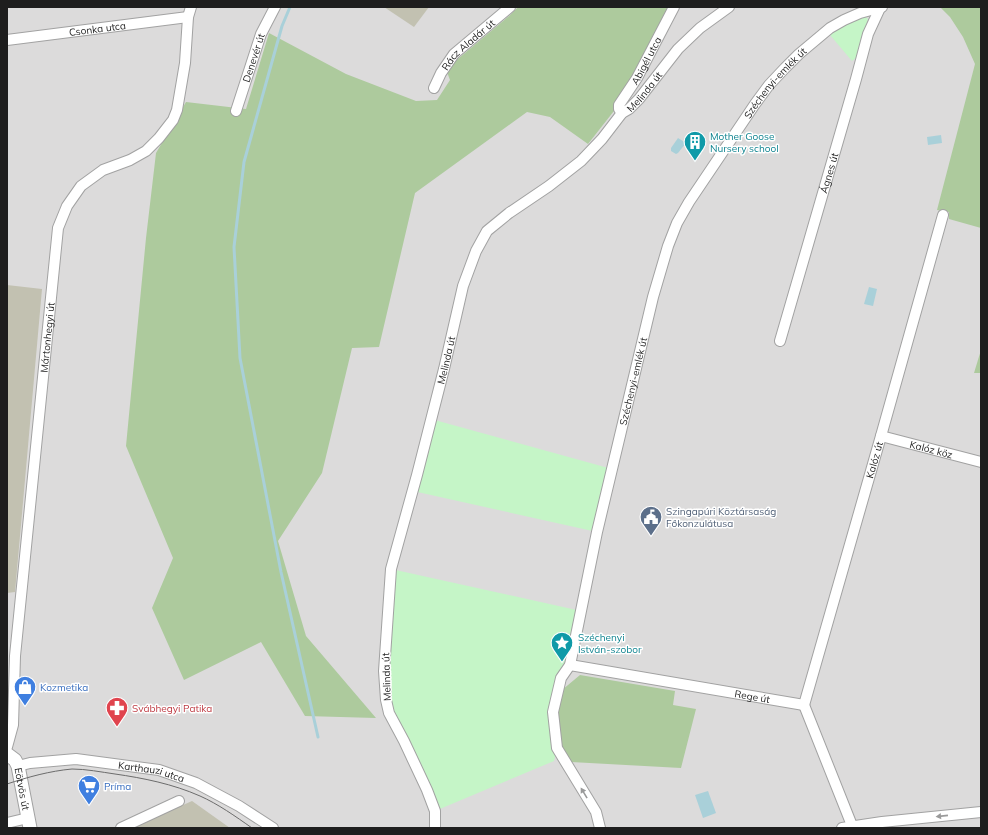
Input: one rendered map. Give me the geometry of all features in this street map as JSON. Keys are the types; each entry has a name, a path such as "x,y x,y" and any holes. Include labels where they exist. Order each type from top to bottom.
{"street":[{"name":"Denevér út","path":"236,111 261,34 275,7"},
{"name":"Rácz Aladár út","path":"434,88 440,73 454,54 510,7"},
{"name":"Abigél utca","path":"622,113 619,109 620,105 637,78 674,7"},
{"name":"Melinda út","path":"434,828 435,811 424,783 389,713 386,700 384,671 391,569 420,461 463,286 476,251 487,231 509,213 549,186 581,161 602,139 622,113 629,109 639,99 678,49 700,28 729,7"},
{"name":"Ágnes út","path":"780,341 868,34 881,7"},
{"name":"Széchenyi-emlék út","path":"600,828 596,812 557,748 553,712 561,678 570,665 597,532 653,297 668,246 677,223 689,202 769,85 799,54 830,28 860,13 881,7"},
{"name":"Csonka utca","path":"7,40 190,12"},
{"name":"Mártonhegyi út","path":"10,725 15,656 58,228 67,206 81,186 103,170 130,160 146,151 159,138 173,120 177,110 185,63 190,12"},
{"name":"Kalóz út","path":"804,705 943,214"},
{"name":"Kalóz köz","path":"881,436 981,462"},
{"name":"Rege út","path":"570,665 804,705"},
{"path":"804,705 852,828"},
{"path":"7,747 10,725"},
{"name":"Eötvös út","path":"7,754 18,766 29,823"},
{"name":"Karthauzi utca","path":"18,766 32,763 76,759 159,770 196,783 239,806 273,828"},
{"path":"121,828 178,801"},
{"path":"842,828 880,825 981,812"},
{"path":"7,823 29,823"}],"shaded area":[{"path":"7,7 981,7 981,828 7,828"},
{"path":"384,7 429,7 414,27"},
{"path":"7,285 42,289 15,592 7,593"},
{"path":"7,636 15,656 14,687 7,688"},
{"path":"192,801 230,828 132,828"}],"green space":[{"path":"518,7 674,7 621,102 588,144 550,117 527,112 415,193 379,347 352,348 322,473 278,541 306,636 376,718 305,716 261,642 184,680 152,608 173,558 126,446 146,238 156,153 186,102 246,109 269,33 346,74 416,101 437,100 450,80 447,72 453,63"},
{"path":"940,7 981,7 981,228 949,219 949,212 937,210 975,64 963,37 950,17"},
{"path":"865,16 868,19 857,57 852,61 830,35 840,27"},
{"path":"981,350 981,373 974,373"},
{"path":"431,419 612,469 597,532 413,491"},
{"path":"391,569 581,611 570,665 558,688 557,748 554,761 435,811 386,700"},
{"path":"580,675 675,691 673,705 696,709 681,768 571,762 562,746 558,712 562,690"}],"water":[{"path":"941,135 942,143 928,145 927,137"},
{"path":"678,138 686,143 676,154 671,151 671,148"},
{"path":"869,287 877,289 873,306 864,304"},
{"path":"708,791 716,813 703,818 695,795"}],"waterway":[{"path":"290,7 282,26 244,162 234,247 240,358 281,572 318,737"}],"tram line":[{"path":"7,784 56,771 72,769 136,777 169,785 207,799 252,828"}],"place":[{"name":"Mother Goose Nursery school","path":"695,162"},
{"name":"Szingapúri Köztársaság Főkonzulátusa","path":"651,536"},
{"name":"Széchenyi István-szobor","path":"562,662"},
{"name":"Kozmetika","path":"25,706"},
{"name":"Svábhegyi Patika","path":"117,728"},
{"name":"Príma","path":"89,806"}]}
